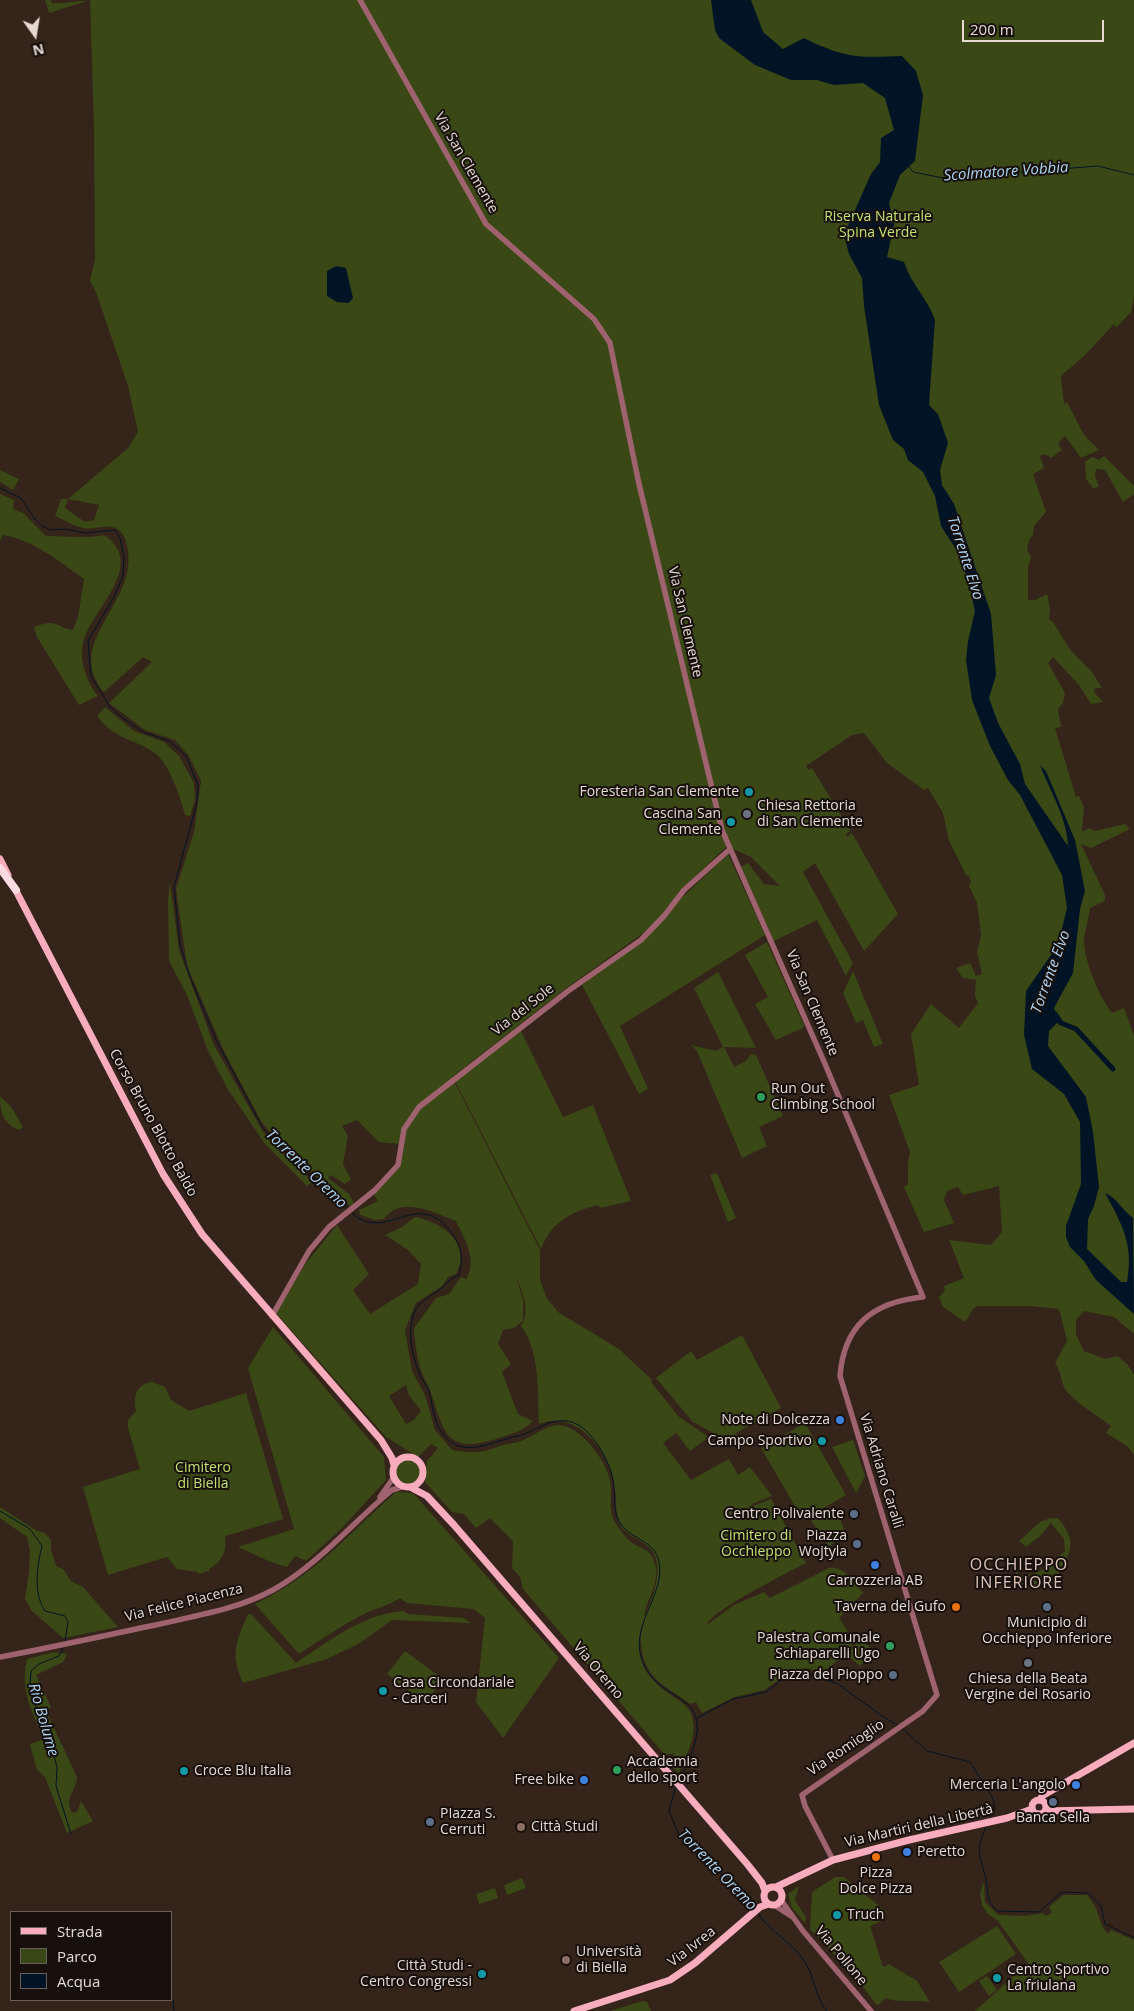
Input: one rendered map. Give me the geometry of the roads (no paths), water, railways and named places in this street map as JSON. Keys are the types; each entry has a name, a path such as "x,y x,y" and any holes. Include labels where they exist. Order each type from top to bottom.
{"highway":[{"path":"0,868 16,890"}],"main road":[{"name":"Corso Bruno Blotto Baldo","path":"0,859 163,1174 202,1234 381,1440 394,1465"},
{"name":"Corso Bruno Blotto Baldo","path":"381,1440 404,1457"},
{"path":"404,1457 413,1458 420,1463 423,1471 420,1480 407,1486 398,1483 394,1477 394,1465 404,1457"},
{"name":"Via Oremo","path":"420,1480 427,1496 501,1578 748,1865 762,1883 764,1894 771,1904"},
{"name":"Via Oremo","path":"407,1486 427,1496"},
{"path":"1040,1800 1042,1796 1134,1743"},
{"path":"1032,1809 1034,1801 1040,1800 1046,1804 1045,1811 1134,1809"},
{"name":"Via Martiri della Libertà","path":"798,1876 833,1860 909,1840 992,1822 1032,1809 1037,1814 1045,1811"},
{"name":"Via Oremo","path":"748,1865 774,1886 782,1897"},
{"path":"760,1907 764,1894 774,1886 798,1876"},
{"path":"782,1897 798,1876"},
{"name":"Via Ivrea","path":"574,2011 670,1980 695,1963 760,1907 771,1904 782,1897"}],"street":[{"name":"Via San Clemente","path":"360,0 486,224 594,319 610,343 641,494 713,796 730,849 810,1028 923,1297"},
{"name":"Via del Sole","path":"272,1316 309,1251 329,1227 374,1190 398,1165 404,1129 419,1107 568,991 641,940 664,916 684,890 730,849"},
{"name":"Via Adriano Caralli","path":"923,1297 882,1306 867,1316 854,1330 845,1348 841,1359 840,1376 937,1695"},
{"name":"Via Felice Piacenza","path":"375,1505 394,1477"},
{"name":"Via Felice Piacenza","path":"0,1657 58,1646 242,1604 272,1590 295,1576 316,1560 392,1490 407,1486"},
{"name":"Via Romioglio","path":"833,1860 805,1806 802,1795 923,1711 937,1695"},
{"name":"Via Pollone","path":"782,1897 792,1917 870,2011"},
{"name":"Via Pollone","path":"771,1904 792,1917"}],"water":[{"name":"Torrente Elvo","path":"711,0 751,0 763,32 783,49 804,38 841,53 874,57 902,56 916,71 923,95 915,161 900,175 889,203 894,224 887,257 904,262 935,320 929,405 938,414 948,443 940,470 942,485 954,504 991,614 996,675 989,698 998,723 1020,764 1025,784 1068,846 1065,825 1040,765 1046,771 1075,840 1085,891 1080,909 1073,973 1054,1008 1059,1021 1049,1031 1048,1046 1086,1097 1093,1132 1099,1187 1088,1219 1087,1249 1121,1282 1127,1282 1129,1269 1128,1246 1117,1215 1105,1193 1113,1198 1133,1218 1134,1314 1096,1280 1084,1261 1070,1247 1066,1237 1066,1226 1081,1184 1080,1122 1064,1094 1032,1069 1024,1035 1026,991 1058,945 1067,908 1062,875 1020,795 1008,780 990,746 972,700 966,660 975,611 968,580 959,554 941,526 935,496 923,472 908,460 904,449 893,440 879,405 864,306 862,278 849,254 844,235 871,174 880,162 881,138 894,130 885,98 863,83 834,85 817,80 791,80 755,65 719,38 715,30"},
{"path":"336,266 346,268 353,298 349,303 337,302 327,296 327,271"}],"waterway":[{"name":"Scolmatore Vobbia","path":"908,165 913,172 943,178 1098,166 1134,175"},
{"name":"Torrente Oremo","path":"0,488 21,498 34,518 42,526 51,530 65,529 85,533 115,530 120,538 124,557 123,576 113,599 88,641 91,676 110,707 120,716 143,732 169,741 186,756 198,785 197,802 174,887 180,944 190,977 217,1042 263,1128 299,1166 334,1194 348,1209"},
{"path":"1055,1014 1061,1023 1076,1029 1113,1069"},
{"name":"Torrente Oremo","path":"351,1212 364,1221 376,1223 413,1214 425,1214 438,1219 451,1232 457,1243 461,1258 459,1275 451,1279 419,1305 414,1314 411,1327 411,1341 415,1362 429,1391 437,1424 444,1435 460,1446 469,1448 479,1447 522,1435 553,1422 567,1421 586,1430 601,1450 609,1465 619,1521 623,1527 647,1544 657,1554 659,1562 658,1585 641,1630 639,1641 640,1653 647,1672 694,1712 697,1726 693,1748 679,1780"},
{"name":"Rio Bolume","path":"0,1511 30,1529 42,1546 37,1588 45,1611 65,1616 68,1622 65,1642"},
{"name":"Rio Bolume","path":"63,1648 59,1656 39,1664 31,1671 30,1684 33,1700 48,1734 57,1767 56,1786 71,1834"},
{"path":"697,1718 733,1699 766,1692 784,1678 804,1672 838,1684 899,1726"},
{"path":"902,1728 927,1751 970,1762 992,1797 995,1808 990,1818"},
{"name":"Torrente Oremo","path":"676,1786 669,1811 679,1835 750,1900 755,1909"},
{"path":"986,1827 981,1842 980,1858 986,1879 988,1896 997,1911 1039,1912 1062,1892 1088,1893 1101,1906 1105,1924 1134,1938"},
{"name":"Torrente Oremo","path":"757,1912 805,1962 820,2000 827,2011"},
{"name":"Rio Bolume","path":"173,2000 174,2011"}],"place":[{"name":"Foresteria San Clemente","path":"749,792"},
{"name":"Chiesa Rettoria di San Clemente","path":"747,814"},
{"name":"Cascina San Clemente","path":"731,822"},
{"name":"Run Out Climbing School","path":"761,1097"},
{"name":"Note di Dolcezza","path":"840,1420"},
{"name":"Campo Sportivo","path":"822,1441"},
{"name":"Centro Polivalente","path":"854,1514"},
{"name":"Piazza Wojtyla","path":"857,1544"},
{"name":"Carrozzeria AB","path":"875,1565"},
{"name":"Taverna del Gufo","path":"956,1607"},
{"name":"Municipio di Occhieppo Inferiore","path":"1047,1607"},
{"name":"Palestra Comunale Schiaparelli Ugo","path":"890,1646"},
{"name":"Chiesa della Beata Vergine del Rosario","path":"1028,1663"},
{"name":"Piazza del Pioppo","path":"893,1675"},
{"name":"Casa Circondariale - Carceri","path":"383,1691"},
{"name":"Accademia dello sport","path":"617,1770"},
{"name":"Croce Blu Italia","path":"184,1771"},
{"name":"Free bike","path":"584,1780"},
{"name":"Merceria L'angolo","path":"1076,1785"},
{"name":"Banca Sella","path":"1053,1802"},
{"name":"PIazza S. Cerruti","path":"430,1822"},
{"name":"Città Studi","path":"521,1827"},
{"name":"Peretto","path":"907,1852"},
{"name":"Pizza Dolce Pizza","path":"876,1857"},
{"name":"Truch","path":"837,1915"},
{"name":"Università di Biella","path":"566,1960"},
{"name":"Città Studi - Centro Congressi","path":"482,1974"},
{"name":"Centro Sportivo La friulana","path":"997,1978"}],"district":[{"name":"OCCHIEPPO INFERIORE","path":"1019,1574"}],"park label":[{"name":"Riserva Naturale Spina Verde","path":"878,226"},
{"name":"Cimitero di Biella","path":"203,1476"},
{"name":"Cimitero di Occhieppo","path":"756,1544"}]}
